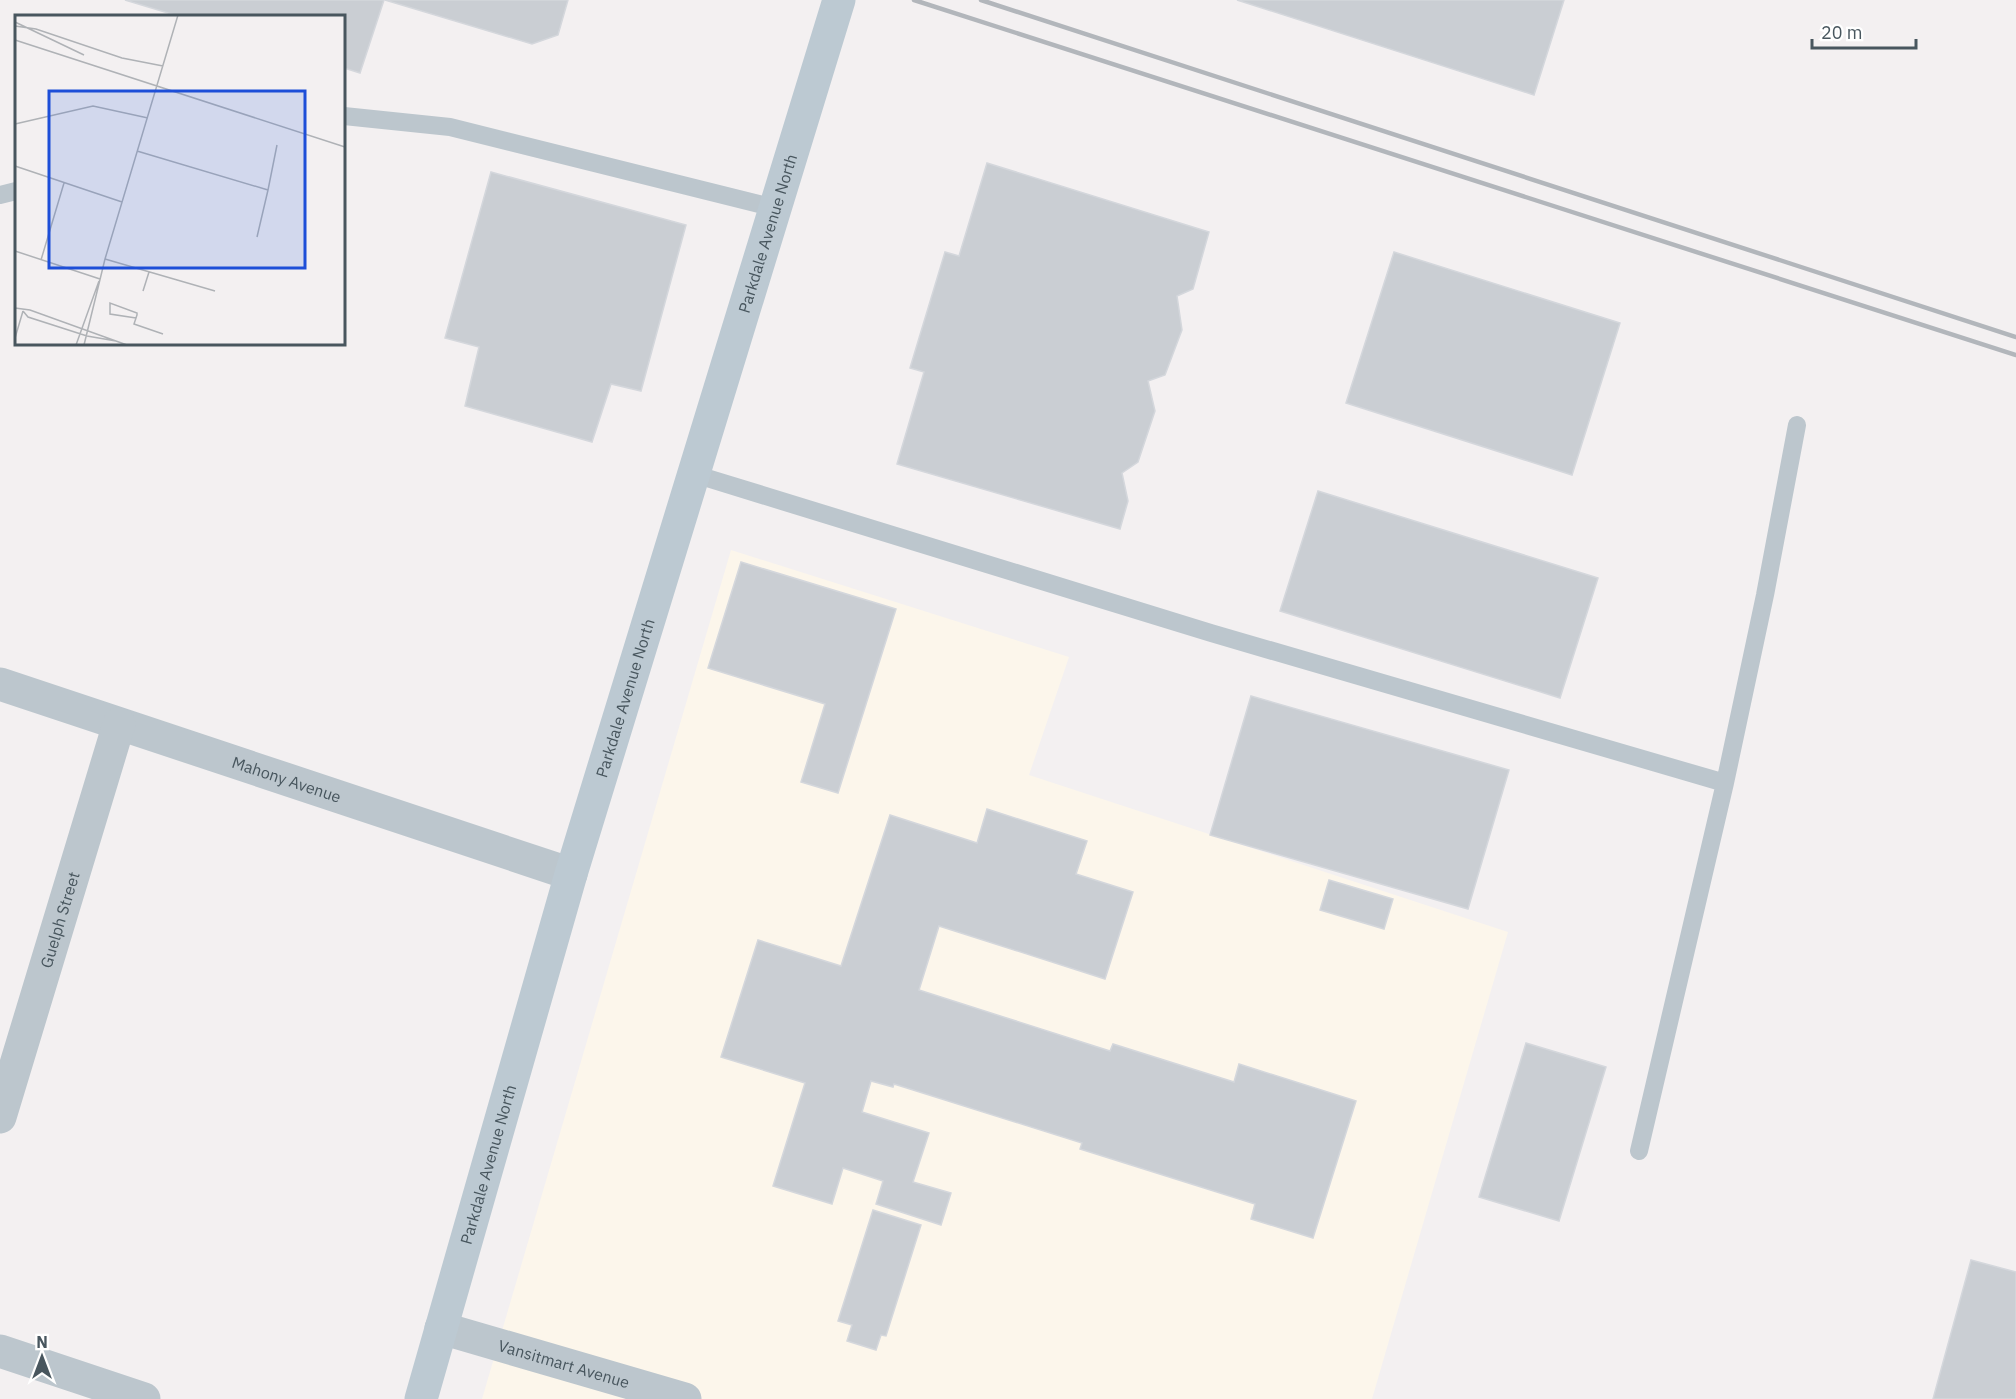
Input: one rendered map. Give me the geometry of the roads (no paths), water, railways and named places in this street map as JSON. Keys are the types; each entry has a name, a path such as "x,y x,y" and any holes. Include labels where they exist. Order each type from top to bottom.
{"main road":[{"name":"Parkdale Avenue North","path":"422,1399 571,874 839,0"}],"street":[{"name":"Mahony Avenue","path":"0,684 571,874"},
{"name":"Guelph Street","path":"0,1118 119,724"},
{"name":"Vansitmart Avenue","path":"441,1328 685,1399"},
{"path":"0,1351 144,1399"}],"lane":[{"path":"345,117 450,127 775,208"},
{"path":"0,195 15,191"},
{"path":"1639,1151 1725,783 1765,596 1797,425"},
{"path":"694,474 1211,633 1725,783"}],"railway":[{"path":"914,0 2016,355"},
{"path":"981,0 2016,337"}]}
